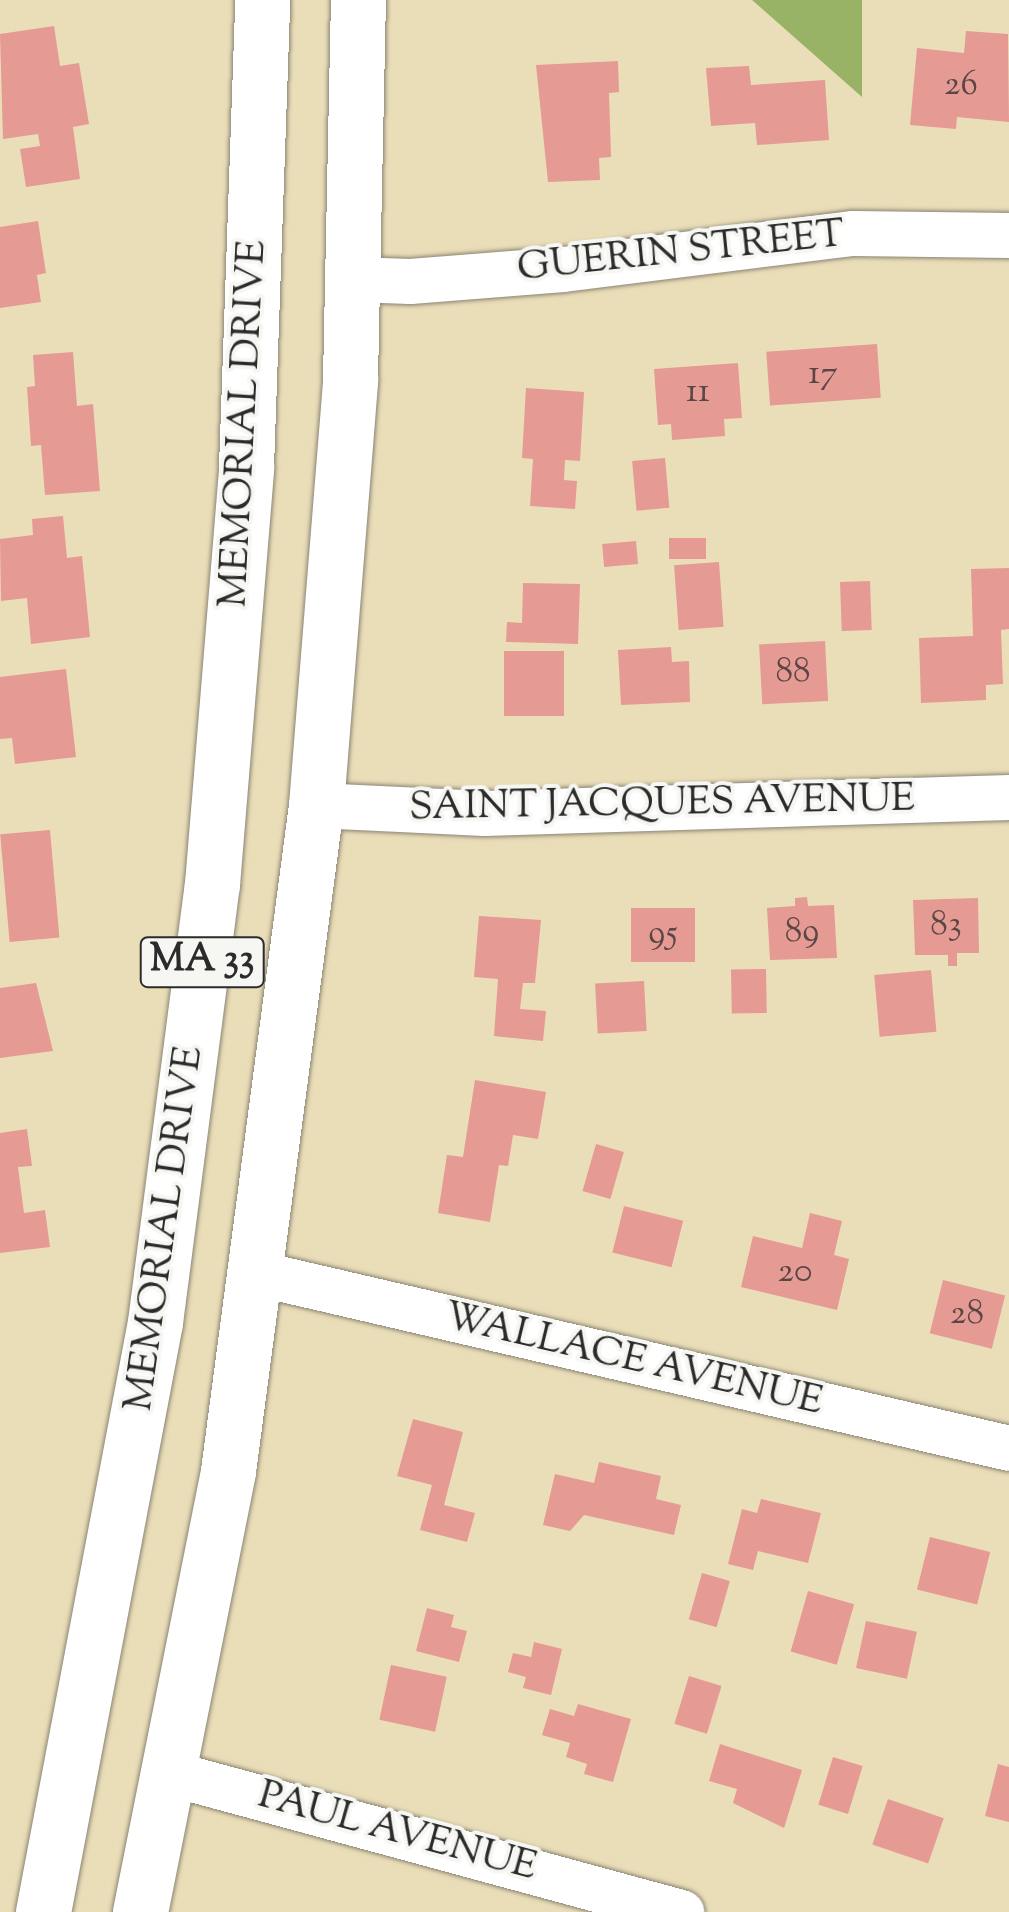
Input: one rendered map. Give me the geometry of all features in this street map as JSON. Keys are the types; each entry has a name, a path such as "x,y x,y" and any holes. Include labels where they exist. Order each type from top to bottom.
{"main road":[{"name":"MEMORIAL DRIVE","path":"43,1912 116,1553 155,1322 207,921 246,468 262,0"},
{"name":"MA 33","path":"140,1912 170,1773 257,1273 316,805 339,570 352,279 358,0"}],"street":[{"name":"GUERIN STREET","path":"352,279 563,269 852,233 1009,236"},
{"name":"SAINT JACQUES AVENUE","path":"316,805 580,812 1009,798"},
{"name":"WALLACE AVENUE","path":"257,1273 1009,1448"},
{"name":"PAUL AVENUE","path":"170,1773 681,1912"}],"green space":[{"path":"752,0 862,0 862,97"}],"building":[{"path":"54,26 60,66 79,63 89,124 73,127 80,179 26,187 20,149 40,146 38,134 3,139 0,34"},
{"path":"966,31 1008,34 1009,122 957,117 956,129 910,125 917,48 964,53"},
{"path":"618,61 619,92 609,93 611,157 599,158 600,180 548,182 536,65"},
{"path":"749,66 751,85 825,80 829,140 757,145 755,123 711,126 706,68"},
{"path":"38,221 46,273 37,275 41,302 0,308 0,227"},
{"path":"877,344 881,398 770,406 766,352"},
{"path":"73,352 77,406 93,404 100,491 45,495 41,445 31,446 27,387 35,386 33,355"},
{"path":"738,363 742,418 724,419 725,436 672,440 671,424 658,425 654,369"},
{"path":"526,388 584,392 580,461 565,460 564,480 577,481 575,509 530,506 533,459 522,458"},
{"path":"665,458 669,508 636,511 632,461"},
{"path":"63,516 67,558 82,556 90,637 31,644 27,598 1,601 0,539 33,535 32,519"},
{"path":"669,538 706,538 706,559 669,559"},
{"path":"636,541 638,564 604,567 602,544"},
{"path":"719,562 724,627 679,630 674,565"},
{"path":"1009,568 1009,629 1001,630 1003,684 986,685 986,700 921,703 919,638 973,636 971,569"},
{"path":"870,581 872,630 842,631 840,582"},
{"path":"523,583 580,584 578,644 506,642 507,622 522,623"},
{"path":"825,641 828,701 762,704 759,644"},
{"path":"671,647 672,662 689,661 690,702 621,705 618,650"},
{"path":"504,651 564,651 564,716 504,716"},
{"path":"66,669 76,757 15,764 12,738 0,739 0,677"},
{"path":"50,830 59,938 10,942 0,834"},
{"path":"807,897 808,906 834,905 837,958 770,960 767,908 795,906 795,898"},
{"path":"978,898 979,953 957,953 957,966 948,966 948,955 915,955 913,900"},
{"path":"631,908 695,908 695,962 631,962"},
{"path":"479,916 541,920 535,983 523,983 520,1009 546,1011 543,1041 494,1036 498,979 474,977"},
{"path":"766,969 767,1013 732,1014 731,970"},
{"path":"931,970 936,1032 880,1037 874,975"},
{"path":"644,981 647,1031 598,1033 595,984"},
{"path":"36,983 53,1051 0,1058 0,988"},
{"path":"475,1080 546,1092 538,1139 513,1135 508,1166 499,1165 490,1222 438,1213 447,1155 463,1157"},
{"path":"27,1129 32,1166 18,1167 24,1213 45,1210 50,1247 0,1253 0,1133"},
{"path":"596,1144 624,1152 610,1199 582,1191"},
{"path":"624,1206 683,1221 672,1267 612,1253"},
{"path":"810,1213 842,1221 834,1255 849,1259 837,1310 741,1287 753,1236 802,1248"},
{"path":"943,1280 1005,1295 992,1349 930,1333"},
{"path":"413,1419 463,1432 444,1505 475,1513 467,1542 420,1530 432,1485 397,1476"},
{"path":"599,1462 661,1476 656,1499 681,1505 674,1535 584,1515 570,1531 543,1525 555,1474 594,1483"},
{"path":"761,1499 821,1513 808,1563 758,1551 753,1570 728,1564 742,1509 757,1513"},
{"path":"930,1537 990,1552 977,1604 917,1589"},
{"path":"702,1573 730,1581 717,1627 689,1619"},
{"path":"808,1591 854,1604 837,1665 791,1652"},
{"path":"427,1608 454,1615 451,1627 467,1631 459,1662 416,1651"},
{"path":"866,1621 917,1632 907,1679 856,1668"},
{"path":"534,1642 562,1649 551,1695 523,1688 526,1677 508,1672 513,1653 531,1657"},
{"path":"391,1665 447,1677 435,1732 379,1720"},
{"path":"689,1676 722,1686 707,1734 674,1724"},
{"path":"578,1704 631,1719 613,1782 584,1774 587,1764 566,1757 570,1743 542,1735 550,1709 574,1716"},
{"path":"720,1744 802,1770 784,1828 733,1803 737,1789 709,1781"},
{"path":"833,1757 863,1766 848,1814 818,1805"},
{"path":"998,1764 1009,1767 1009,1822 985,1816"},
{"path":"888,1799 944,1818 928,1864 872,1844"}]}
